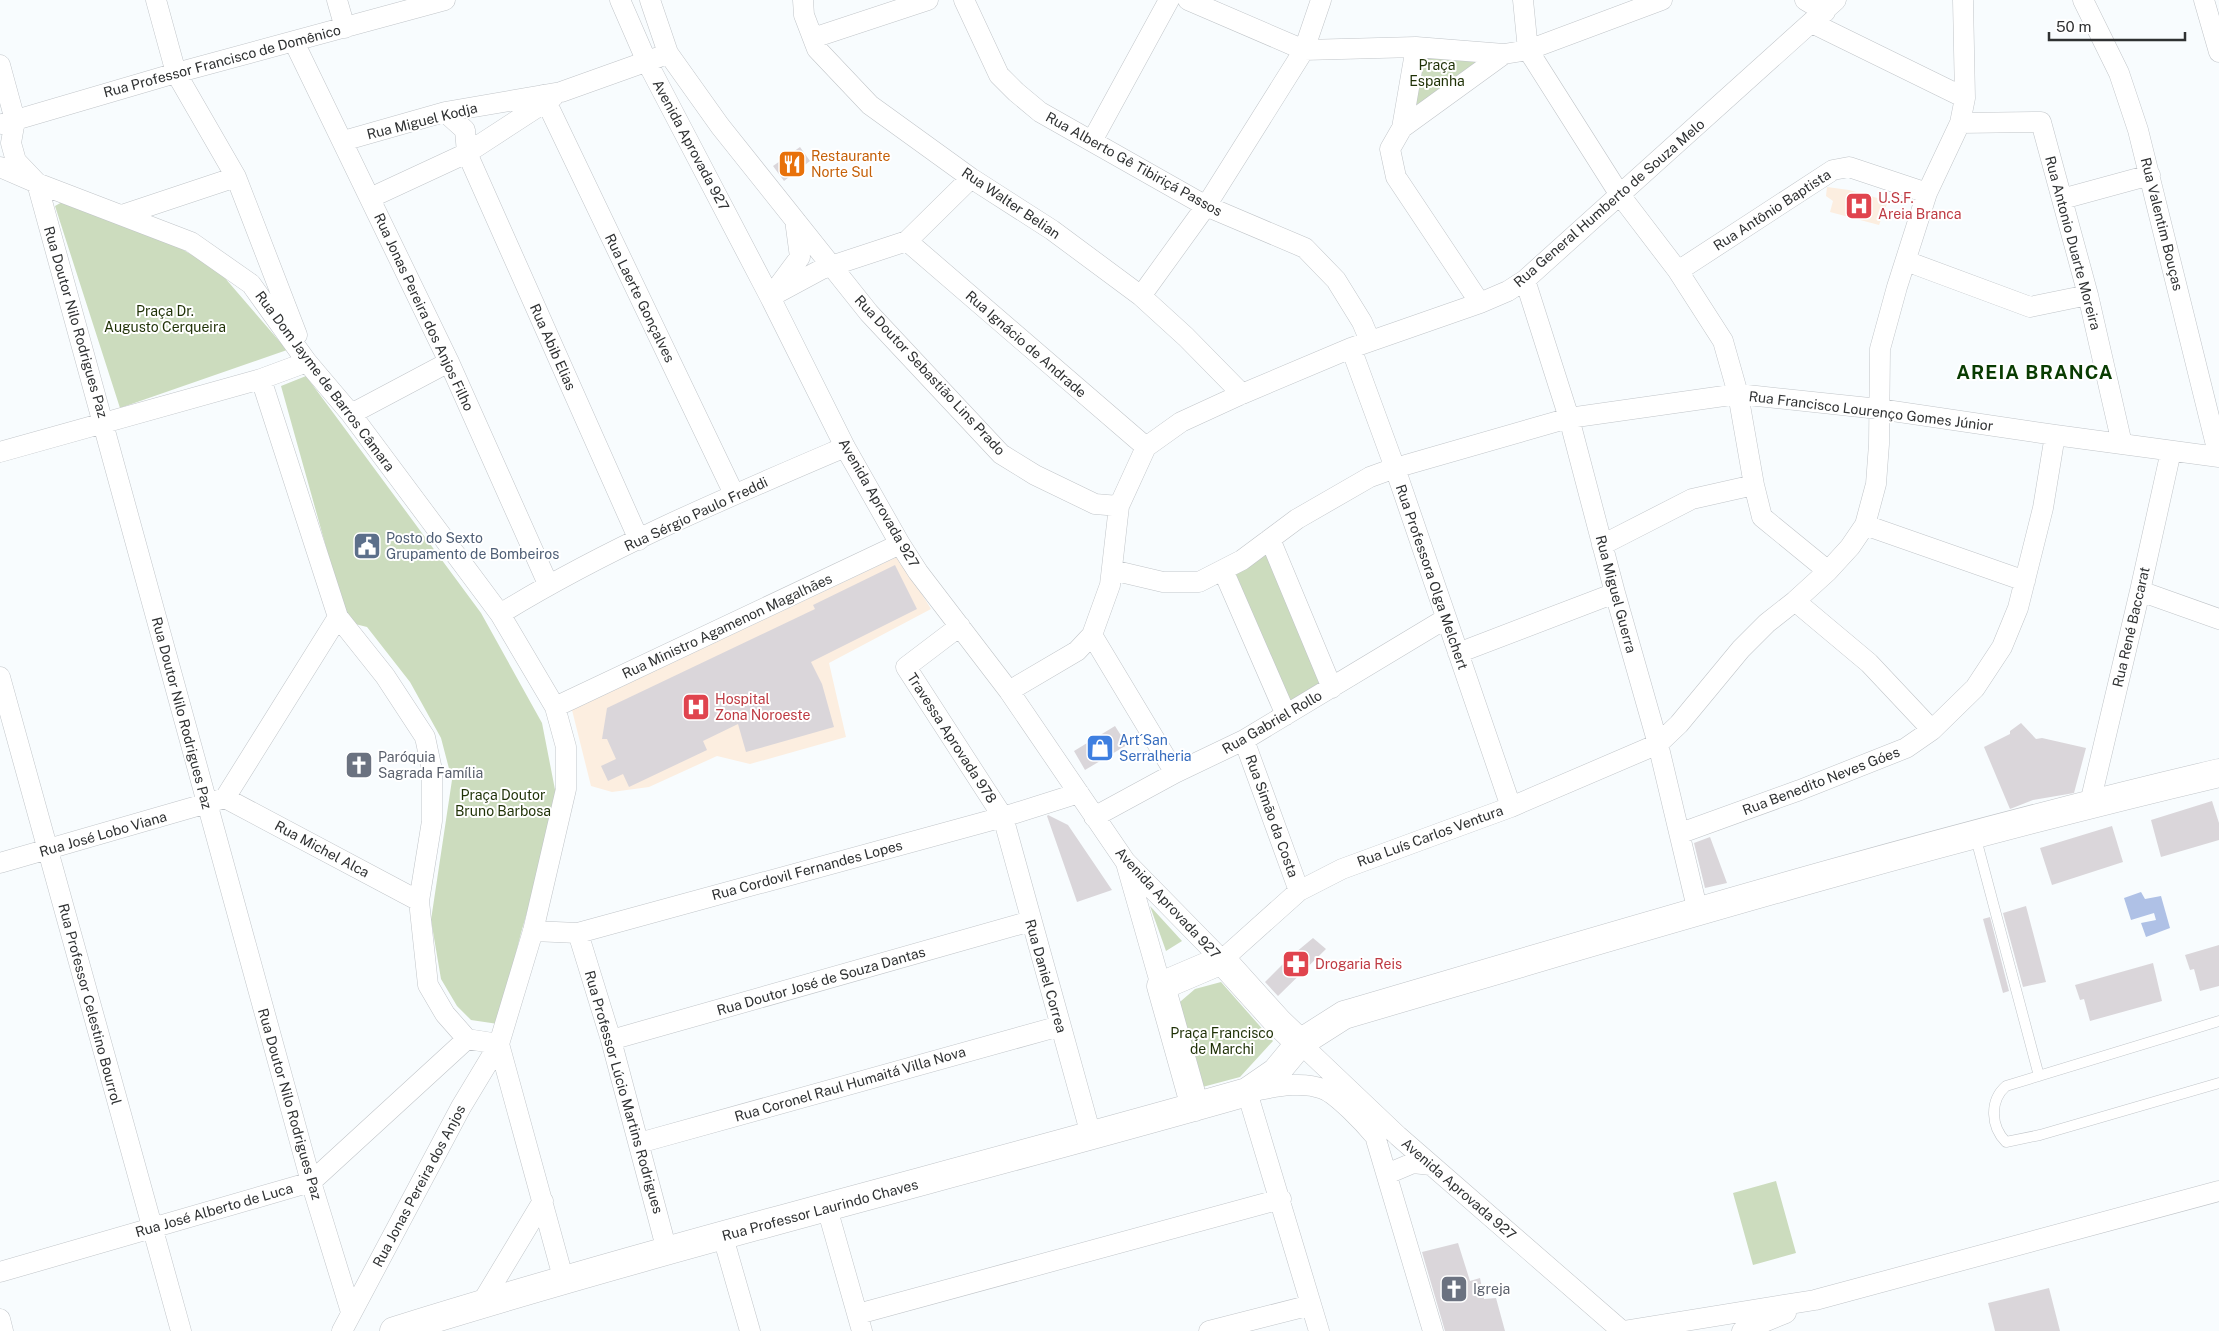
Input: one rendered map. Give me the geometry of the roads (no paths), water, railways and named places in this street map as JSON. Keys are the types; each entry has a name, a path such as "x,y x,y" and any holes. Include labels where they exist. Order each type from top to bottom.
{"street":[{"path":"0,452 261,379 307,362 236,177 176,73 156,0"},
{"path":"337,0 345,28"},
{"name":"Rua Professor Francisco de Domênico","path":"7,122 176,73 445,0"},
{"name":"Avenida Aprovada 927","path":"620,0 647,62 771,296 845,447 900,544 918,572 1010,691 1125,861 1222,960 1278,1022 1398,1136 1622,1331"},
{"name":"Rua Doutor Sebastião Lins Prado","path":"650,0 668,53 720,126 869,312 1001,454 1035,475 1095,504 1119,506"},
{"name":"Rua Walter Belian","path":"803,0 804,15 817,48 870,105 971,178 1052,230 1141,296 1186,337 1242,394"},
{"path":"812,38 928,0"},
{"name":"Rua Alberto Gê Tibiriçá Passos","path":"964,0 999,75 1016,92 1040,112 1206,206 1305,248 1336,280 1362,322 1370,341"},
{"path":"1092,142 1169,0"},
{"path":"1188,0 1304,50 1416,48 1504,54 1528,50 1662,0"},
{"path":"1141,296 1206,206 1304,50 1321,0"},
{"path":"1523,0 1528,50 1620,194 1678,271 1723,341 1738,394 1754,485 1762,516 1828,571"},
{"path":"1805,0 1965,98"},
{"path":"1658,744 1678,724 1741,649 1767,623 1828,571 1850,547 1865,525 1876,484 1880,410 1880,349 1897,287 1927,193 1960,123 1965,98 1963,0"},
{"name":"Rua Valentim Bouças","path":"2083,0 2120,73 2138,130 2219,457"},
{"path":"2204,0 2219,52"},
{"name":"Rua General Humberto de Souza Melo","path":"1010,691 1077,651 1092,635 1110,585 1119,506 1146,447 1181,422 1242,394 1351,348 1480,303 1508,291 1525,280 1825,12"},
{"name":"Rua Jonas Pereira dos Anjos Filho","path":"294,42 449,362 548,584"},
{"path":"1416,48 1402,128 1390,149 1396,177 1480,303"},
{"name":"Rua Miguel Kodja","path":"343,141 445,112 550,96 668,53"},
{"path":"1402,128 1504,54"},
{"path":"0,65 7,122"},
{"name":"Rua Miguel Kodja","path":"370,198 467,153 550,96"},
{"name":"Rua Laerte Gonçalves","path":"550,96 734,494"},
{"name":"Rua Abib Elias","path":"445,112 465,130 467,153 639,540"},
{"name":"Rua Doutor Nilo Rodrigues Paz","path":"7,122 16,161 37,183 104,424 216,801 311,1182 351,1312"},
{"name":"Rua Antonio Duarte Moreira","path":"1960,123 2042,122 2088,295 2122,444"},
{"name":"Rua Dom Jayme de Barros Câmara","path":"0,167 191,242 251,284 307,362 351,414 500,614 554,707 566,747 566,789 533,931"},
{"name":"Rua Antônio Baptista","path":"1678,271 1833,170 1849,167 1927,193"},
{"path":"2062,199 2150,176"},
{"path":"122,215 236,177"},
{"path":"771,296 822,269 907,241 971,178"},
{"path":"771,296 800,258 795,218"},
{"name":"Rua Ignácio de Andrade","path":"907,241 1146,447"},
{"path":"1906,261 2030,308 2088,295"},
{"name":"Rua Miguel Guerra","path":"1525,280 1569,418 1615,593 1658,744 1681,833 1698,912"},
{"name":"Rua Professora Olga Melchert","path":"1351,348 1395,468 1445,619 1511,807"},
{"path":"351,414 449,362"},
{"path":"261,379 338,618 385,676 425,737 432,770 432,820 419,901 428,985 445,1014 468,1039 499,1044 564,1281"},
{"name":"Rua Francisco Lourenço Gomes Júnior","path":"1112,570 1163,582 1199,582 1242,560 1297,518 1370,477 1395,468 1569,418 1738,394 1880,410 2219,457"},
{"name":"Rua Benedito Neves Góes","path":"1681,833 1800,790 1906,748 1932,730 1975,688 2002,647 2018,608 2043,508 2055,435"},
{"name":"Rua Sérgio Paulo Freddi","path":"500,614 548,584 734,494 845,447"},
{"name":"Rua René Baccarat","path":"2090,803 2171,451"},
{"path":"1602,545 1692,499 1754,485"},
{"path":"1865,525 2025,581"},
{"path":"1270,539 1332,688"},
{"name":"Rua Ministro Agamenon Magalhães","path":"554,707 900,544"},
{"path":"1223,570 1286,715"},
{"path":"2140,591 2219,619"},
{"path":"1458,653 1615,593"},
{"path":"1795,601 1870,663 1932,730"},
{"path":"216,801 338,618"},
{"name":"Rua Gabriel Rollo","path":"1094,817 1176,773 1244,740 1445,619"},
{"name":"Travessa Aprovada 978","path":"960,626 906,667 1003,817"},
{"path":"1092,635 1176,773"},
{"name":"Rua Professor Celestino Bourrol","path":"0,677 181,1331"},
{"name":"Rua Simão da Costa","path":"1244,740 1300,891"},
{"name":"Rua Luís Carlos Ventura","path":"1222,960 1300,891 1342,869 1511,807 1658,744"},
{"path":"1247,1092 1276,1072 1300,1043 1344,1015 1698,912 2090,803 2219,772"},
{"name":"Rua Cordovil Fernandes Lopes","path":"533,931 578,933 1003,817 1079,793"},
{"name":"Rua José Lobo Viana","path":"0,863 216,801"},
{"name":"Rua Michel Alca","path":"216,801 419,901"},
{"name":"Rua Daniel Correa","path":"1003,817 1091,1135"},
{"path":"1125,861 1195,1106"},
{"name":"Rua Doutor José de Souza Dantas","path":"611,1040 1031,921"},
{"name":"Rua Jonas Pereira dos Anjos","path":"342,1331 461,1107 499,1044 533,931"},
{"name":"Rua Professor Lúcio Martins Rodrigues","path":"578,933 611,1040 667,1251"},
{"path":"1161,986 1222,960"},
{"name":"Rua Coronel Raul Humaitá Villa Nova","path":"639,1143 1060,1026"},
{"name":"Rua José Alberto de Luca","path":"0,1272 311,1182 468,1039"},
{"path":"1247,1092 1282,1086 1307,1086 1325,1089 1362,1120 1375,1136 1388,1174 1433,1331"},
{"path":"1247,1092 1281,1199 1319,1331"},
{"name":"Rua Professor Laurindo Chaves","path":"394,1331 667,1251 1247,1092"},
{"path":"1388,1174 1413,1163 1431,1165"},
{"path":"1622,1331 1815,1300 2219,1191"},
{"path":"827,1208 860,1322 1281,1199"},
{"path":"481,1304 543,1201"},
{"path":"723,1237 750,1331"},
{"path":"1742,1331 1815,1300"},
{"path":"1209,1331 1310,1305"},
{"path":"0,1319 3,1331"}],"lane":[{"path":"1976,835 2039,1076"},
{"path":"2219,1021 2006,1086 1997,1094 1993,1106 2000,1135 2006,1142 2040,1135 2219,1083"}],"water":[{"path":"2141,892 2145,899 2161,896 2170,928 2146,937 2141,923 2156,920 2154,913 2131,920 2124,898"}],"place":[{"name":"Restaurante Norte Sul","path":"792,164"},
{"name":"U.S.F. Areia Branca","path":"1859,206"},
{"name":"Posto do Sexto Grupamento de Bombeiros","path":"367,546"},
{"name":"Hospital Zona Noroeste","path":"696,707"},
{"name":"Art´San Serralheria","path":"1100,748"},
{"name":"Paróquia Sagrada Família","path":"359,765"},
{"name":"Drogaria Reis","path":"1296,964"},
{"name":"Igreja","path":"1454,1289"}],"district":[{"name":"AREIA BRANCA","path":"2035,372"}],"park label":[{"name":"Praça Espanha","path":"1437,74"},
{"name":"Praça Dr. Augusto Cerqueira","path":"165,320"},
{"name":"Praça Doutor Bruno Barbosa","path":"503,804"},
{"name":"Praça Francisco de Marchi","path":"1222,1042"}]}
